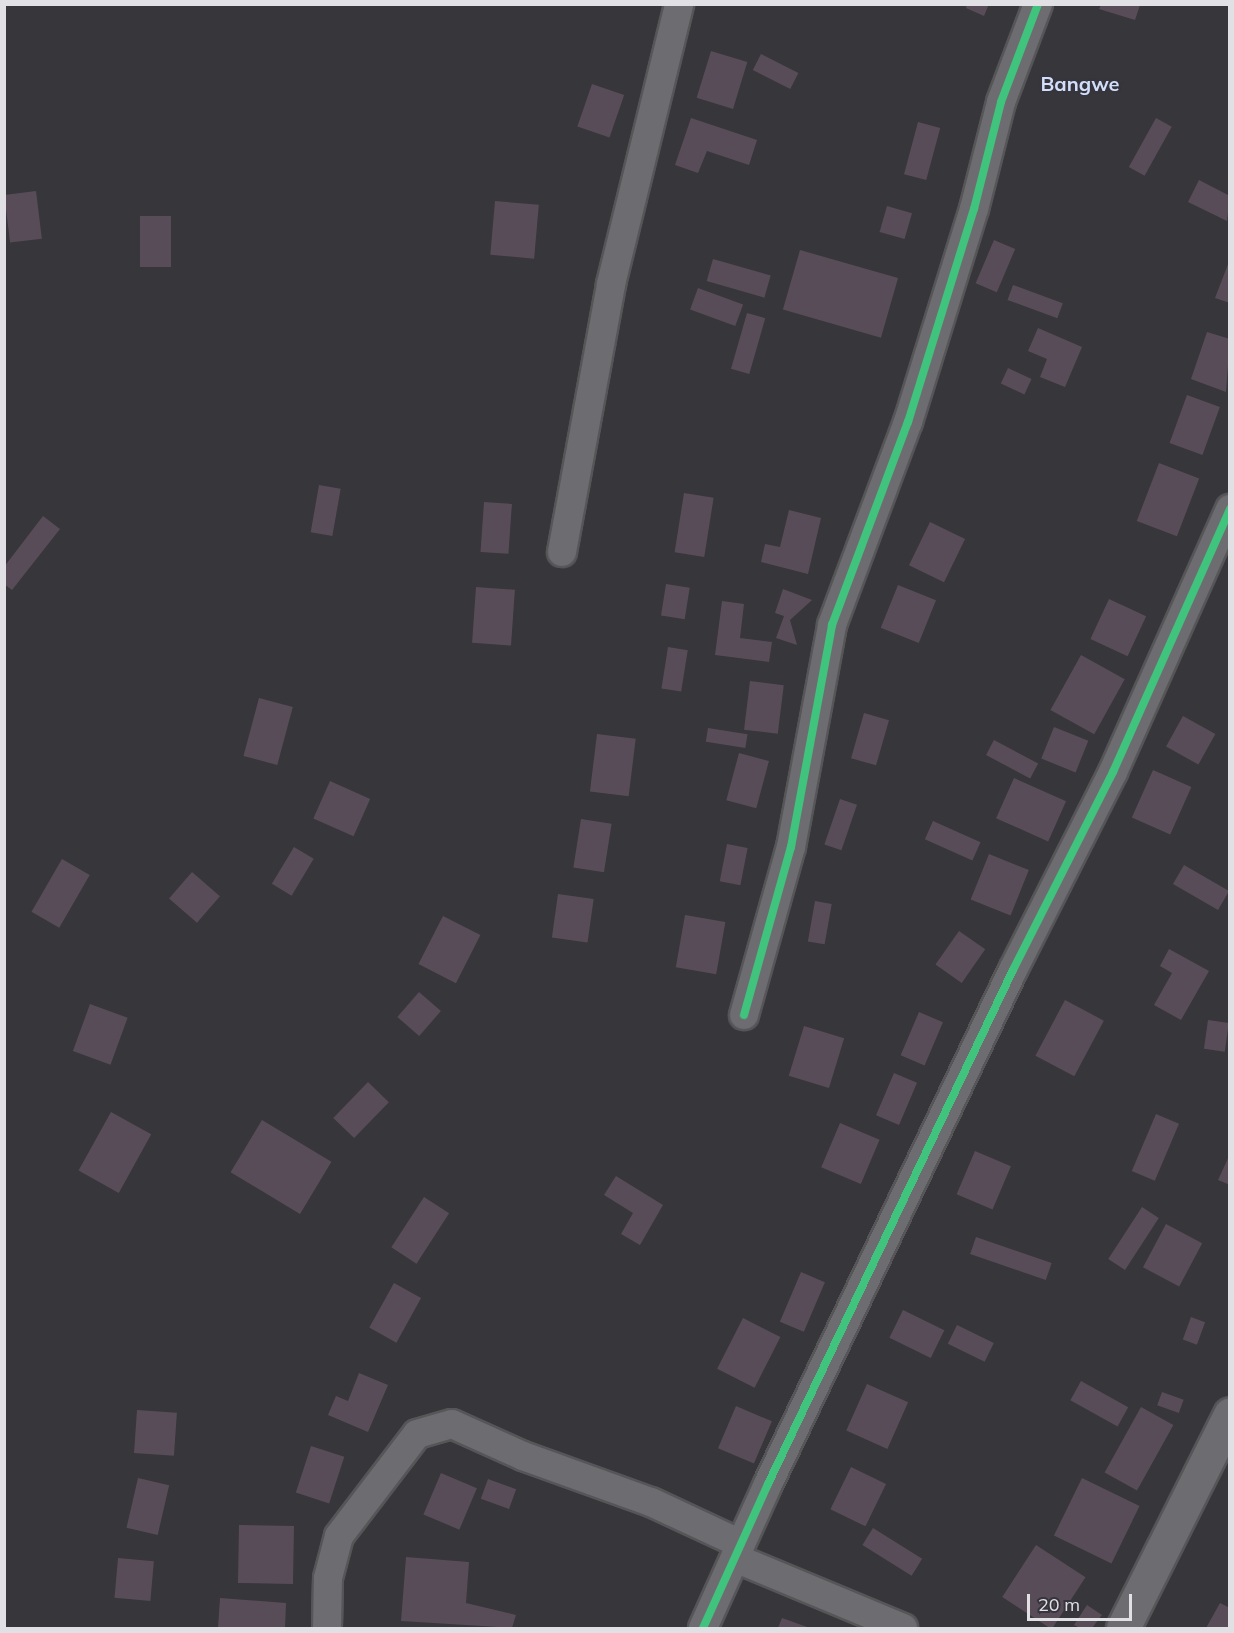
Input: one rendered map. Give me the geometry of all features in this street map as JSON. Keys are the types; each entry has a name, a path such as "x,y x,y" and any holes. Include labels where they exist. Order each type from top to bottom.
{"street":[{"path":"562,552 610,284 679,4"},
{"path":"744,1015 791,847 832,625 908,422 974,209 1001,102 1038,4"},
{"path":"703,1629 1013,970 1113,772 1230,509"},
{"path":"1123,1629 1230,1414"},
{"path":"327,1629 328,1578 339,1536 417,1434 452,1424 523,1456 651,1502 738,1551 903,1629"}],"building":[{"path":"967,4 989,4 984,16 966,8"},
{"path":"1101,5 1140,5 1135,20 1099,9"},
{"path":"711,51 747,62 733,109 697,98"},
{"path":"761,54 798,73 790,89 753,70"},
{"path":"592,84 624,95 609,138 577,127"},
{"path":"691,118 757,140 749,165 707,151 698,173 675,165"},
{"path":"1156,118 1172,127 1145,176 1129,167"},
{"path":"918,122 940,128 926,180 904,174"},
{"path":"1199,180 1230,196 1227,221 1188,202"},
{"path":"36,191 42,239 10,243 4,195"},
{"path":"495,201 539,205 534,259 490,255"},
{"path":"887,206 912,213 905,239 880,232"},
{"path":"140,216 171,216 171,267 140,267"},
{"path":"994,240 1015,249 997,292 976,283"},
{"path":"800,250 898,278 881,338 783,310"},
{"path":"713,259 771,276 764,298 707,281"},
{"path":"1230,259 1230,303 1215,298"},
{"path":"1013,285 1063,303 1057,318 1008,300"},
{"path":"698,288 743,304 735,326 690,310"},
{"path":"747,313 765,318 749,374 731,369"},
{"path":"1038,328 1082,347 1065,387 1040,377 1047,359 1028,351"},
{"path":"1207,332 1230,339 1226,392 1191,379"},
{"path":"1008,368 1032,379 1024,394 1001,383"},
{"path":"1187,395 1220,407 1202,455 1170,443"},
{"path":"1159,463 1199,478 1177,536 1137,521"},
{"path":"319,485 341,489 332,536 311,532"},
{"path":"684,493 714,498 704,557 675,552"},
{"path":"484,502 512,504 508,554 481,552"},
{"path":"789,510 821,518 808,574 761,562 765,544 780,547"},
{"path":"43,516 60,529 12,590 4,584 4,567"},
{"path":"930,522 965,539 944,582 909,565"},
{"path":"666,584 690,588 685,619 661,616"},
{"path":"898,585 936,600 919,643 881,628"},
{"path":"476,587 515,590 511,646 472,643"},
{"path":"783,589 812,600 790,620 797,645 776,638 784,616 775,613"},
{"path":"1109,599 1146,616 1128,656 1090,639"},
{"path":"722,601 744,604 740,638 772,642 769,662 715,655"},
{"path":"668,647 688,650 681,692 661,688"},
{"path":"1081,655 1125,679 1094,734 1050,710"},
{"path":"750,681 784,685 778,734 744,730"},
{"path":"259,698 293,707 277,765 243,756"},
{"path":"864,713 889,720 876,765 851,758"},
{"path":"1183,716 1215,734 1198,765 1166,747"},
{"path":"1054,727 1088,741 1076,772 1041,759"},
{"path":"708,728 748,734 745,748 706,742"},
{"path":"597,734 636,739 629,796 590,792"},
{"path":"994,740 1038,763 1030,778 986,755"},
{"path":"739,753 769,761 756,808 726,800"},
{"path":"1153,770 1191,787 1170,835 1132,818"},
{"path":"1014,778 1066,801 1048,841 996,818"},
{"path":"330,781 370,799 354,836 313,818"},
{"path":"840,799 857,805 841,850 824,844"},
{"path":"581,819 612,824 604,872 573,867"},
{"path":"933,821 981,842 972,860 925,839"},
{"path":"727,844 748,848 740,885 720,881"},
{"path":"294,847 314,859 292,896 272,884"},
{"path":"989,854 1029,870 1011,916 971,899"},
{"path":"62,859 90,875 59,928 32,912"},
{"path":"1184,865 1229,891 1218,910 1173,884"},
{"path":"192,872 220,896 197,923 169,898"},
{"path":"558,894 594,899 588,943 552,938"},
{"path":"815,901 832,904 825,944 808,941"},
{"path":"685,915 725,922 716,974 676,967"},
{"path":"443,916 480,935 456,983 418,964"},
{"path":"959,931 985,949 962,983 935,965"},
{"path":"1169,949 1209,971 1181,1020 1154,1005 1172,973 1160,966"},
{"path":"419,992 441,1011 419,1036 397,1017"},
{"path":"1065,1000 1104,1021 1074,1076 1035,1056"},
{"path":"90,1004 128,1018 110,1065 73,1051"},
{"path":"919,1012 943,1022 925,1065 901,1055"},
{"path":"1208,1020 1229,1023 1225,1052 1204,1049"},
{"path":"804,1026 844,1038 829,1088 789,1076"},
{"path":"894,1073 917,1083 899,1125 876,1115"},
{"path":"368,1082 389,1102 354,1138 333,1118"},
{"path":"111,1112 151,1134 119,1193 79,1171"},
{"path":"1156,1114 1179,1124 1155,1181 1132,1171"},
{"path":"262,1120 331,1162 300,1214 231,1172"},
{"path":"840,1123 880,1140 861,1184 821,1167"},
{"path":"975,1151 1011,1166 993,1210 957,1194"},
{"path":"1230,1154 1230,1185 1218,1180"},
{"path":"616,1176 663,1205 640,1245 621,1234 633,1213 604,1195"},
{"path":"424,1197 449,1213 416,1264 391,1247"},
{"path":"1142,1207 1159,1218 1125,1270 1108,1259"},
{"path":"1166,1224 1202,1243 1179,1287 1143,1267"},
{"path":"976,1237 1052,1263 1046,1280 970,1254"},
{"path":"801,1272 825,1282 804,1332 780,1322"},
{"path":"394,1283 421,1298 396,1343 369,1328"},
{"path":"903,1310 944,1330 931,1358 889,1338"},
{"path":"1191,1317 1205,1322 1197,1345 1183,1340"},
{"path":"743,1318 780,1337 755,1388 717,1369"},
{"path":"957,1325 994,1343 985,1362 948,1344"},
{"path":"359,1373 388,1385 368,1432 328,1415 336,1396 348,1401"},
{"path":"1081,1381 1128,1407 1118,1426 1070,1400"},
{"path":"867,1384 908,1402 887,1449 846,1431"},
{"path":"1162,1392 1184,1400 1179,1413 1157,1405"},
{"path":"736,1406 772,1421 754,1464 718,1448"},
{"path":"1141,1407 1173,1425 1137,1491 1105,1473"},
{"path":"137,1410 177,1413 174,1456 134,1453"},
{"path":"311,1446 344,1457 329,1503 296,1493"},
{"path":"851,1467 886,1484 865,1526 830,1509"},
{"path":"441,1473 477,1488 459,1530 423,1514"},
{"path":"138,1478 169,1485 158,1535 127,1528"},
{"path":"1082,1478 1140,1506 1111,1564 1054,1536"},
{"path":"488,1479 516,1489 509,1509 481,1499"},
{"path":"239,1525 294,1526 293,1584 238,1583"},
{"path":"873,1528 922,1559 912,1576 862,1545"},
{"path":"1036,1545 1085,1577 1052,1628 1002,1597"},
{"path":"406,1557 469,1562 466,1603 516,1615 512,1628 401,1621"},
{"path":"118,1558 154,1561 150,1601 115,1598"},
{"path":"220,1598 286,1603 285,1628 218,1628"},
{"path":"1220,1603 1230,1608 1230,1628 1206,1628"},
{"path":"1087,1605 1102,1615 1092,1628 1080,1628 1074,1625"},
{"path":"782,1618 810,1628 778,1628"}],"cycle path":[{"path":"744,1015 791,847 832,625 908,422 974,209 1001,102 1038,4"},
{"path":"703,1628 768,1484 1013,970 1113,772 1230,509"}],"district":[{"name":"Bangwe","path":"1080,83"}]}
